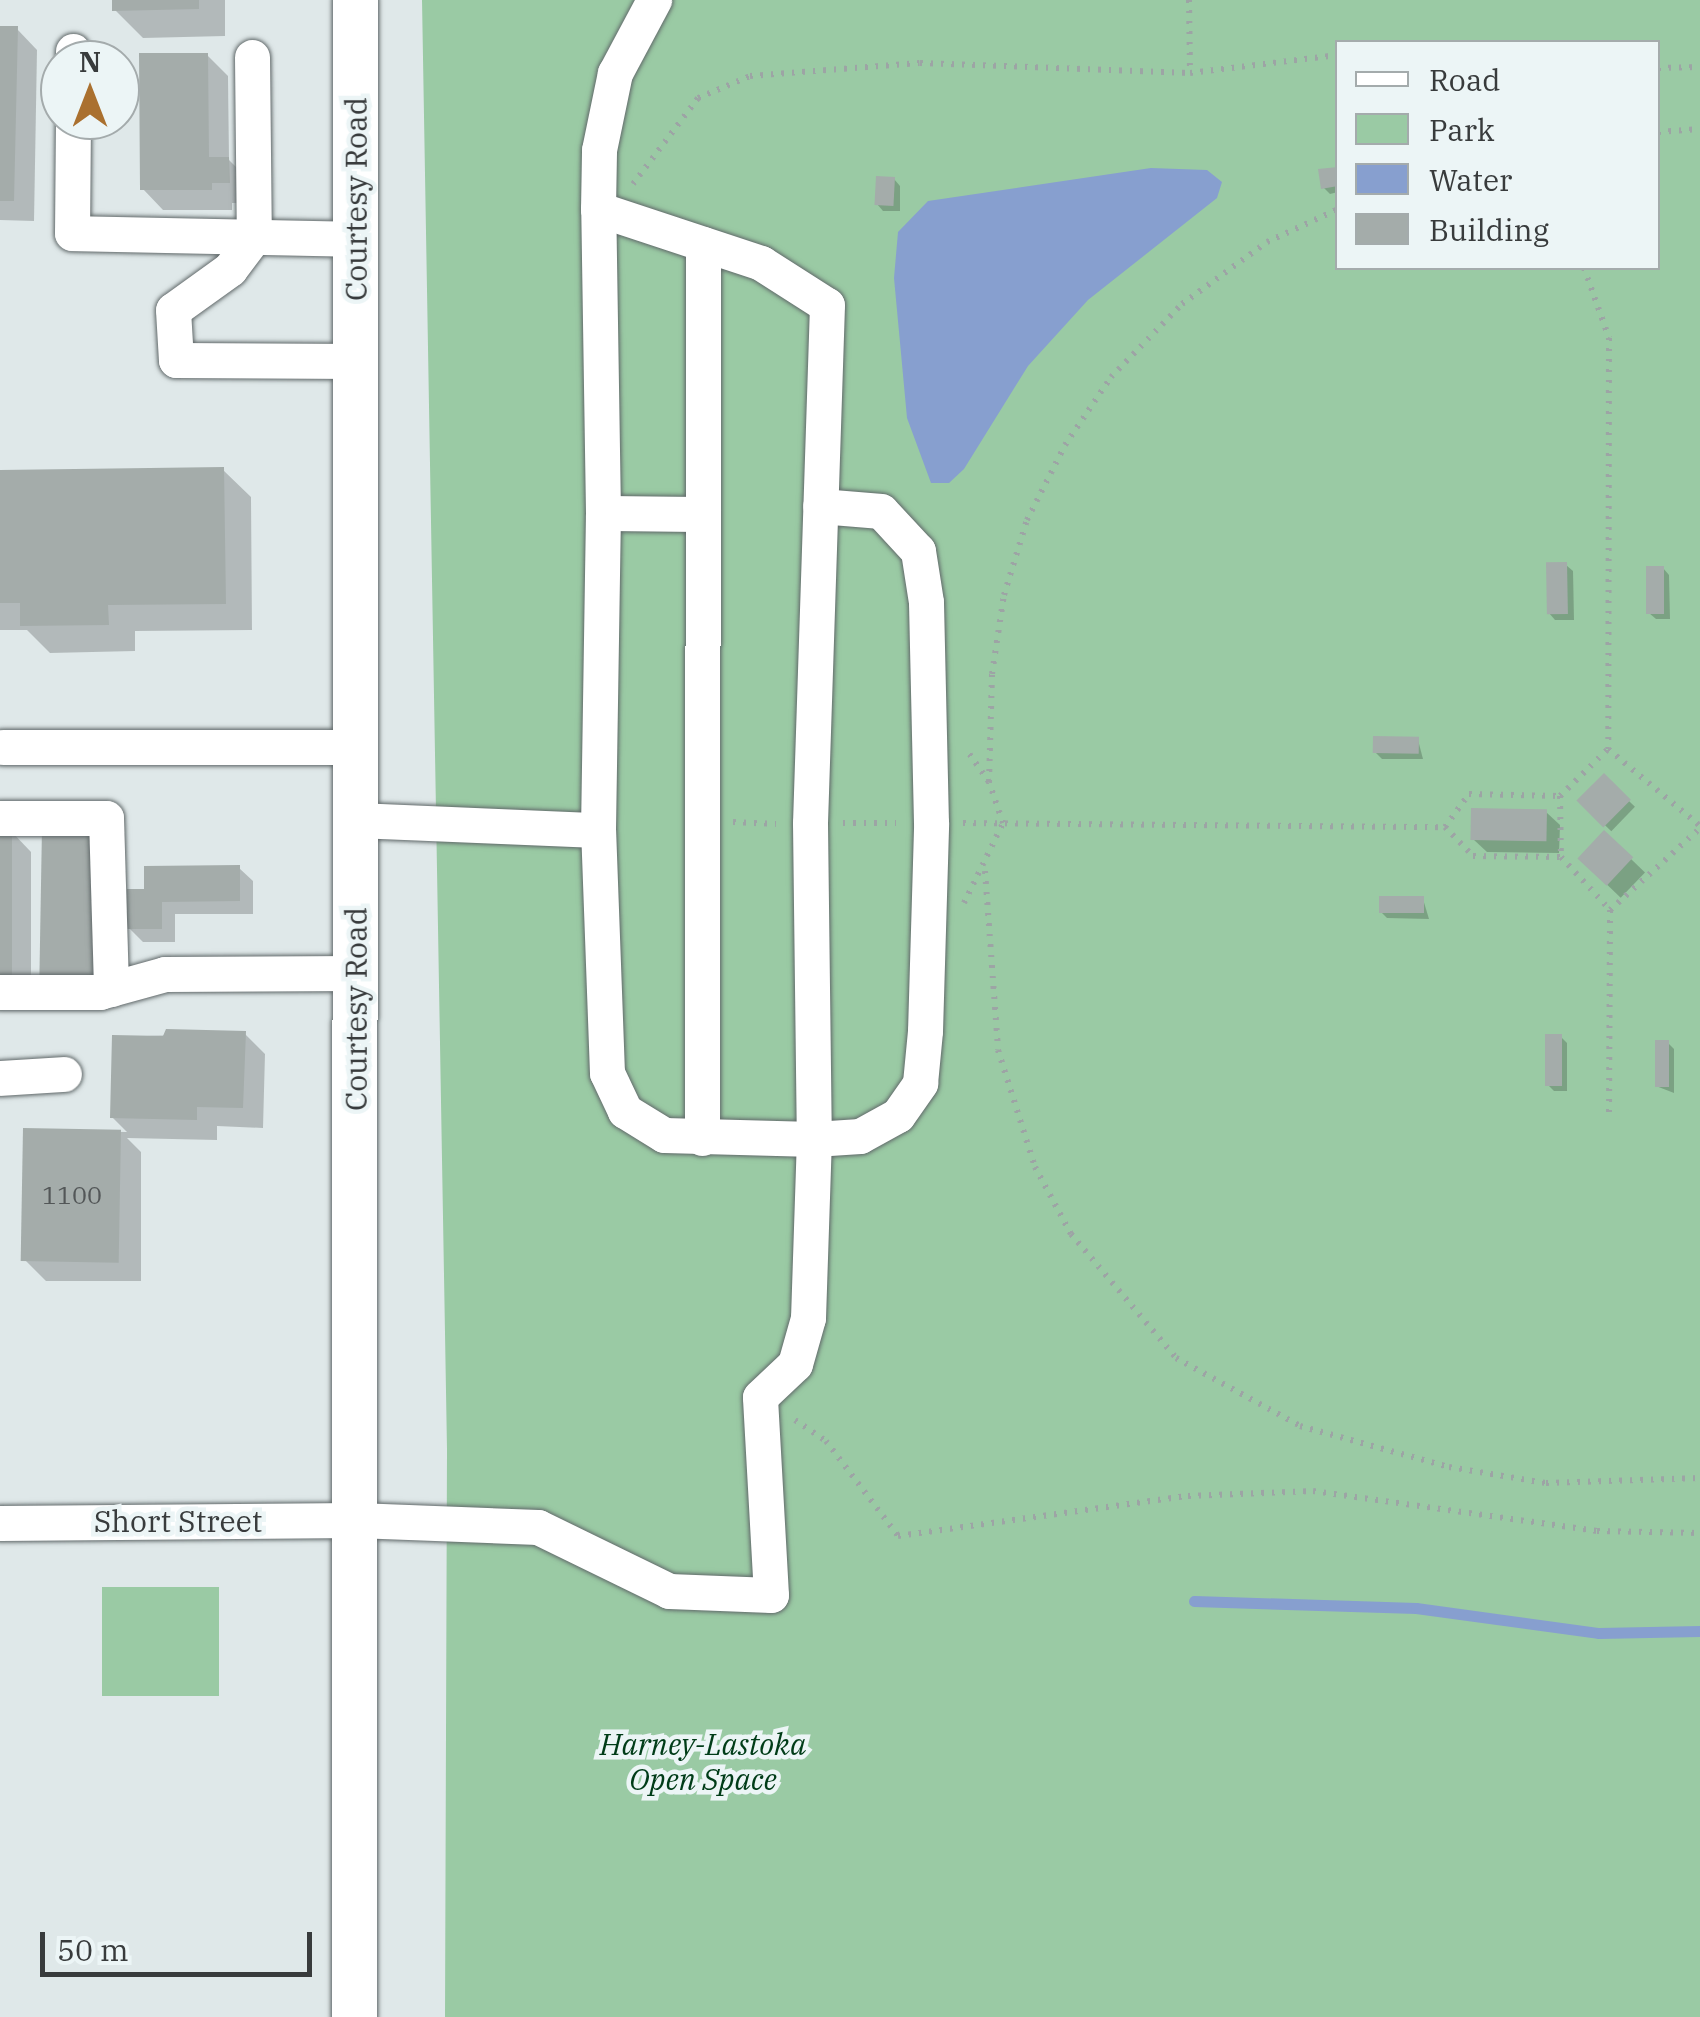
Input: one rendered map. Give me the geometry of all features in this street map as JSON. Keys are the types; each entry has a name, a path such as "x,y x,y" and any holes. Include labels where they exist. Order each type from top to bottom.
{"main road":[{"name":"Courtesy Road","path":"354,2017 355,0"}],"street":[{"path":"654,0 615,73 599,150 614,214 603,513 598,830 607,1072 626,1111 664,1134 702,1138 860,1136 898,1115 920,1083 931,822 926,602 918,551 881,511 820,506"},
{"path":"252,58 254,237 230,269 173,310 176,360 356,361"},
{"path":"73,140 72,233 356,240"},
{"path":"614,214 761,263 827,305 810,823 814,1139 808,1318 796,1364 760,1397"},
{"path":"702,1138 704,244"},
{"path":"603,513 702,514"},
{"path":"3,747 356,747"},
{"path":"0,818 106,818 110,989"},
{"path":"356,820 598,830"},
{"path":"0,992 110,989 165,974 356,973"},
{"path":"0,1078 64,1074"},
{"name":"Short Street","path":"0,1522 356,1520 538,1527 669,1592 771,1595 760,1397"}],"path":[{"path":"1189,0 1190,72"},
{"path":"614,214 668,130 698,98 750,76 904,63 1190,72 1335,56"},
{"path":"1660,68 1700,68"},
{"path":"1660,132 1700,128"},
{"path":"989,782 992,674 1004,595 1028,520 1065,445 1111,376 1182,304 1267,242 1335,210"},
{"path":"1445,827 1469,794 1560,796 1608,749 1609,338 1585,270"},
{"path":"1608,749 1700,827 1610,910"},
{"path":"1560,796 1561,857 1610,910 1609,1112"},
{"path":"702,822 1445,827 1473,856 1561,857"},
{"path":"985,870 998,1050 1035,1167 1071,1234 1176,1358 1300,1426 1449,1467 1546,1483 1700,1478"},
{"path":"760,1397 826,1441 898,1536 1188,1496 1312,1491 1597,1531 1700,1532"}],"green space":[{"name":"Harney-Lastoka Open Space","path":"422,0 1700,0 1700,2017 445,2017 447,1449"},
{"path":"102,1587 219,1587 219,1696 102,1696"}],"water":[{"path":"1151,168 1207,170 1222,182 1217,198 1088,300 1028,366 964,469 949,483 931,483 907,418 894,278 898,232 928,201"}],"building":[{"path":"112,0 199,0 199,9 112,11"},
{"path":"0,26 18,26 14,201 0,201"},
{"path":"140,53 208,53 209,157 229,157 230,183 212,183 212,190 140,190"},
{"path":"1335,167 1335,187 1321,189 1318,169"},
{"path":"876,176 895,177 893,206 874,205"},
{"path":"224,467 226,604 108,605 109,625 20,626 20,603 0,603 0,470"},
{"path":"1546,562 1567,562 1568,614 1547,614"},
{"path":"1646,566 1664,566 1664,614 1646,614"},
{"path":"1373,736 1419,737 1419,754 1373,753"},
{"path":"1604,773 1631,800 1603,827 1576,801"},
{"path":"1471,808 1547,809 1546,841 1470,840"},
{"path":"42,827 96,828 93,978 39,977"},
{"path":"0,829 12,829 12,980 0,980"},
{"path":"1604,830 1633,857 1607,886 1577,859"},
{"path":"240,865 240,901 162,902 162,929 127,929 127,889 144,889 144,866"},
{"path":"1379,896 1424,896 1424,913 1379,913"},
{"path":"166,1029 246,1031 243,1108 197,1107 197,1120 110,1118 112,1035 163,1036"},
{"path":"1545,1034 1562,1034 1562,1086 1545,1086"},
{"path":"1655,1040 1669,1040 1669,1087 1655,1087"},
{"path":"23,1128 121,1130 119,1263 21,1261"}],"waterway":[{"path":"1194,1601 1416,1608 1599,1633 1700,1631"}]}
